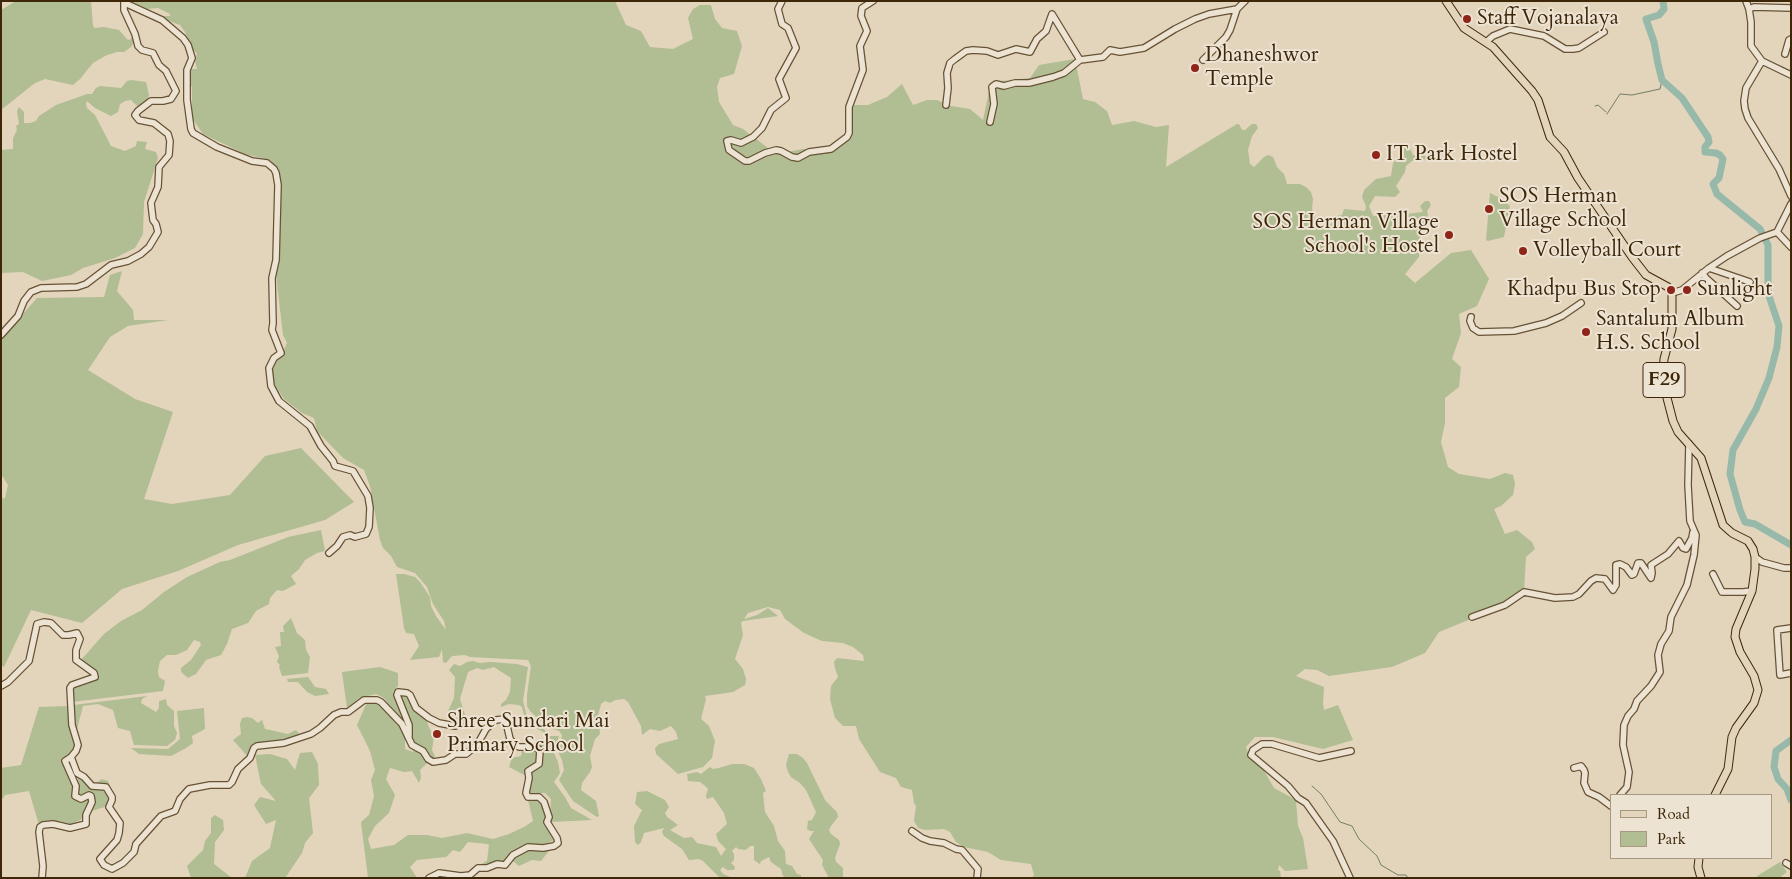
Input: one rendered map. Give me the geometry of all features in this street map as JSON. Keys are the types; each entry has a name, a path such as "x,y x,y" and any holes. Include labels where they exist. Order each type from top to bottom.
{"main road":[{"path":"1446,1 1464,28 1493,46 1532,91 1538,100 1550,137 1564,152 1578,178 1632,257 1646,275 1668,287 1672,293"},
{"name":"F29","path":"1672,293 1672,329 1664,359 1663,374 1673,421 1678,432 1701,458 1723,524 1732,533 1748,541 1753,549 1755,558"},
{"path":"1716,794 1728,769 1732,737 1757,696 1754,676 1740,652 1735,637 1736,629 1752,591 1755,558"},
{"path":"1699,859 1698,868 1701,878"}],"street":[{"path":"782,1 778,9 782,24 788,28 796,48 779,79 786,98 771,110 762,128 753,137 741,143 731,140 727,141 729,150 749,162 765,153 776,150 798,158 809,152 832,148 847,137 849,133 849,107 863,70 860,46 867,32 861,16 862,8 873,1"},
{"path":"1203,60 1226,37 1237,9 1245,1"},
{"path":"1746,1 1749,9 1750,46 1762,61 1791,75"},
{"path":"1,335 18,316 24,300 31,292 41,288 77,287 86,284 111,265 128,261 141,254 150,247 158,232 153,220 151,203 158,187 159,167 169,155 170,141 168,134 154,123 139,120 135,115 151,101 171,99 174,97 176,90 166,71 159,65 153,53 142,50 138,46 135,34 124,10 124,2 162,20 183,38 188,45 192,58 187,70 187,100 193,133 217,147 252,160 267,163 276,173 278,185 276,260 272,278 272,330 281,353 274,358 269,368 271,386 279,401 310,426 335,466 353,471 368,496 370,508 370,527 366,534 356,537 343,537 337,546 329,552"},
{"path":"1749,9 1754,7 1791,8"},
{"path":"990,122 994,104 994,85 996,84 1004,86 1016,83 1029,83 1064,73 1080,60 1103,57 1110,50 1120,52 1144,48 1175,28 1195,19 1208,14 1237,9"},
{"path":"946,105 947,73 950,63 966,51 973,50 987,51 998,55 1016,49 1030,52 1037,39 1046,31 1052,14 1080,60"},
{"path":"1486,42 1493,36 1510,29 1546,37 1565,49 1573,49 1579,48 1604,32"},
{"path":"1786,54 1789,40 1791,39"},
{"path":"1762,61 1746,88 1745,110 1779,169 1791,196"},
{"path":"1672,293 1682,290 1709,268 1760,238 1775,233 1791,204"},
{"path":"1775,233 1791,247"},
{"path":"1709,268 1750,282"},
{"path":"1702,273 1737,306"},
{"path":"1471,317 1470,321 1473,328 1479,332 1514,331 1562,316 1581,303"},
{"path":"1621,794 1627,787 1629,772 1623,745 1624,725 1637,701 1651,686 1660,672 1658,655 1661,644 1669,631 1671,617 1687,585 1696,543 1690,521 1688,485 1689,444"},
{"path":"1472,618 1505,605 1524,592 1555,598 1573,597 1579,594 1596,578 1605,578 1613,590 1616,585 1616,565 1620,564 1626,567 1632,575 1638,563 1641,563 1651,578 1651,565 1668,554 1679,541 1683,548 1686,549 1694,530"},
{"path":"1755,558 1762,562 1791,568"},
{"path":"1714,574 1722,592 1752,591"},
{"path":"1,686 8,682 29,661 37,624 44,622 51,623 63,635 69,636 77,633 80,639 76,650 76,660 94,673 95,677 72,685 70,688 72,724 78,745 76,751 65,761 76,786 75,796 80,800 88,795 92,796 92,802 86,816 86,824 70,828 53,824 40,827 42,878"},
{"path":"1791,628 1777,630 1780,675 1791,673"},
{"path":"409,736 409,725 397,695 398,692 410,695 416,708 430,718 439,723 454,726"},
{"path":"71,757 77,773 84,777 92,786 106,787 112,796 109,807 120,823 119,833 115,843 100,859 104,865 112,870 123,863 134,852 136,844 161,816 175,811 183,793 194,787 214,784 229,785 238,769 250,758 254,748 257,746 284,743 311,734 337,713 348,712 360,702 372,699 381,702 397,718 409,736 412,745 423,751 430,760 439,762 455,754 466,754 476,746 486,729 496,720 504,719 512,743 519,747 540,750 539,764 528,772 526,793 528,797 536,796 544,802 548,813 547,822 559,841 556,845 543,848 528,847 514,855 505,865 496,864 486,868 478,868 470,875 461,876 439,873 429,878"},
{"path":"1350,878 1333,841 1306,803 1251,755 1253,750 1262,744 1272,744 1319,758 1351,751"},
{"path":"1574,768 1581,766 1584,770 1584,783 1588,792 1610,805"},
{"path":"912,830 930,842 944,843 962,850 978,869 978,878"}],"green space":[{"path":"16,1 91,1 93,26 95,28 104,27 119,30 128,40 131,39 133,33 135,40 131,47 124,52 107,55 93,63 73,85 45,79 35,83 1,110 1,10"},
{"path":"130,1 615,1 626,25 641,31 650,47 673,49 693,39 688,18 693,9 700,5 711,5 715,19 722,28 737,31 742,46 734,74 720,78 717,87 719,102 733,125 743,129 776,154 803,149 831,150 843,144 852,134 853,125 850,113 854,105 868,105 887,97 902,84 913,105 927,100 937,100 951,106 970,109 983,120 991,82 1030,78 1039,65 1075,59 1083,99 1095,102 1107,111 1112,125 1134,121 1156,127 1169,125 1166,167 1237,124 1239,124 1242,130 1245,130 1252,124 1256,124 1258,128 1252,136 1248,150 1250,164 1254,167 1264,157 1268,155 1273,157 1277,167 1284,174 1287,184 1300,184 1311,192 1313,199 1312,209 1316,220 1313,228 1330,225 1337,216 1342,215 1344,209 1365,211 1366,206 1362,197 1364,190 1376,179 1391,176 1393,163 1405,147 1411,150 1413,155 1423,155 1427,159 1412,161 1406,166 1405,172 1396,186 1400,192 1395,197 1375,196 1369,206 1373,216 1387,215 1395,211 1406,214 1423,212 1420,206 1425,201 1429,201 1431,205 1427,211 1428,215 1420,230 1419,257 1405,274 1415,283 1451,253 1471,250 1489,279 1477,306 1459,314 1461,333 1452,359 1461,367 1459,387 1445,398 1445,423 1441,442 1448,467 1459,474 1490,479 1505,473 1513,475 1515,484 1513,495 1501,506 1494,509 1505,534 1517,530 1532,542 1535,549 1526,557 1524,592 1505,605 1439,632 1425,653 1392,667 1329,676 1317,670 1305,669 1296,676 1324,687 1324,710 1338,705 1353,740 1323,749 1273,737 1255,737 1246,747 1249,755 1262,767 1274,788 1296,800 1298,826 1303,838 1308,869 1285,871 1279,865 1278,870 1280,871 1281,878 1032,878 1034,875 1031,864 1001,860 988,852 964,847 956,842 950,832 944,829 925,830 918,828 914,821 916,806 912,790 901,787 896,778 880,772 859,739 856,726 843,726 835,718 830,699 831,686 838,677 834,662 837,658 864,661 863,655 853,647 843,643 822,641 804,633 785,619 780,610 768,607 748,613 744,619 757,615 768,608 778,616 743,621 741,623 743,635 735,659 743,669 746,679 745,685 733,692 705,696 701,719 709,726 715,741 712,758 703,767 678,774 656,754 655,748 659,744 678,739 676,732 671,726 660,731 650,729 642,735 641,726 628,702 624,699 615,700 610,703 605,701 601,704 598,716 600,734 595,739 590,756 592,767 582,783 581,790 596,801 599,816 597,817 573,801 559,780 564,770 559,754 562,735 559,731 547,727 527,706 531,666 528,660 470,657 465,655 452,656 446,663 443,662 442,649 439,657 410,660 419,646 414,634 406,633 404,628 396,574 415,577 430,597 431,606 446,630 444,621 433,604 427,587 415,573 397,567 391,556 383,548 370,486 364,470 343,458 317,431 314,418 302,413 284,399 273,382 272,365 283,352 287,343 283,335 276,275 279,225 276,167 270,160 245,154 203,134 192,118 192,87 188,81 189,69 197,69 195,61 197,53 192,50 180,25 164,19 164,16 170,16 170,14 158,8 148,9"},
{"path":"127,81 146,82 149,95 147,100 138,107 131,100 125,101 120,104 118,112 111,116 95,108 87,101 86,104 87,108 95,115 111,146 125,151 136,146 137,141 147,142 145,149 156,152 158,158 144,202 143,234 135,248 115,258 83,268 71,275 42,281 23,272 1,273 1,150 13,149 13,138 17,130 16,126 19,124 17,111 19,107 24,112 24,123 30,123 36,121 39,116 56,105 92,94 100,86 121,88"},
{"path":"1490,193 1510,206 1504,237 1488,241 1486,240"},
{"path":"122,271 117,291 133,310 134,320 168,320 128,326 110,337 88,370 135,399 173,412 144,499 172,504 230,495 265,456 301,448 354,502 325,520 238,545 178,571 122,589 82,623 31,610 4,667 1,665 1,499 5,498 8,485 1,474 1,339 37,298 104,297 110,275"},
{"path":"321,530 325,551 305,560 291,576 296,584 283,591 277,590 270,598 269,604 256,611 248,623 232,629 221,655 206,660 196,674 188,678 181,672 181,668 191,660 201,645 200,642 194,640 187,650 176,655 167,655 160,661 159,677 165,681 163,691 72,702 72,686 97,679 96,672 80,661 104,634 121,621 142,610 164,592 187,577 220,562 230,560 288,537"},
{"path":"291,618 297,633 305,640 306,650 310,657 308,673 282,676 280,665 277,662 279,656 275,647 281,646 280,632 284,632 283,626"},
{"path":"473,661 480,663 517,664 528,667 523,701 526,713 530,720 542,726 548,735 526,722 522,707 519,705 509,704 501,707 501,704 506,700 510,692 511,678 494,667 483,670 477,668 468,672 460,699 468,725 464,727 454,720 448,711 454,698 455,677 449,670 454,664 460,666"},
{"path":"380,667 398,673 398,686 393,692 400,705 406,725 384,698 376,694 359,698 347,708 342,672"},
{"path":"308,677 315,687 326,689 329,694 315,696 307,692 298,682 288,682 287,679"},
{"path":"399,693 404,693 426,714 428,725 434,737 432,750 435,756 432,759 414,744 410,734 408,716 399,698"},
{"path":"147,696 142,699 141,703 156,712 159,708 159,701 166,699 167,705 174,711 174,726 177,733 175,740 167,746 134,745 130,731 118,728 113,710 98,704 83,706 76,733 73,723 73,705"},
{"path":"378,699 403,727 405,749 413,752 412,745 422,751 429,761 420,770 421,778 419,783 412,771 404,772 390,768 386,779 395,795 389,813 375,826 368,839 371,849 394,845 408,835 427,835 442,838 467,833 493,839 509,834 533,821 528,800 537,797 547,808 544,821 554,840 540,846 526,845 501,863 476,867 487,861 489,845 468,842 460,852 453,850 446,857 417,860 410,867 417,878 368,878 361,822 369,815 374,796 371,780 375,770 370,751 357,725 368,700"},
{"path":"69,706 70,726 75,746 73,751 63,760 75,781 73,796 88,797 90,801 84,811 84,818 78,821 71,824 59,821 39,825 29,791 5,795 1,801 1,768 21,765 39,707"},
{"path":"204,708 205,729 192,736 193,743 186,748 171,756 139,754 131,748 168,749 180,739 177,711"},
{"path":"242,718 252,718 258,723 262,720 265,729 288,734 296,730 300,735 280,742 260,744 248,757 233,740 241,734 240,724"},
{"path":"550,736 559,736 554,753 560,773 554,782 571,808 592,820 550,822 551,799 545,793 528,793 530,778 509,767 512,758 521,756 522,750 542,743"},
{"path":"312,752 318,764 319,785 309,798 313,833 305,843 302,853 285,878 245,878 252,861 270,848 276,820 266,824 254,805 260,797 276,801 261,784 255,755 270,754 287,759 295,770 300,753"},
{"path":"789,754 797,754 803,758 825,800 837,812 838,817 829,830 839,840 840,844 835,858 836,862 843,868 843,878 829,878 822,865 823,860 809,839 814,831 807,829 808,821 812,820 816,812 806,790 788,772 786,765"},
{"path":"732,764 744,764 754,768 761,779 766,791 763,793 765,812 774,826 778,841 785,851 786,864 792,866 797,874 801,875 801,878 787,878 783,876 781,869 771,862 769,857 761,861 760,864 758,863 754,860 754,846 750,846 746,850 736,847 732,851 734,860 731,863 735,867 734,870 727,870 723,867 720,870 723,874 733,878 720,878 703,861 699,859 689,860 682,849 664,836 662,832 664,828 644,833 638,845 635,842 634,826 642,810 635,804 637,792 647,791 665,800 669,807 665,813 667,817 678,825 670,830 684,838 692,837 697,843 716,847 721,856 726,849 718,841 716,834 727,824 724,813 713,797 707,799 708,789 700,782 688,781 687,774 697,772 701,774 710,767 713,769"},
{"path":"71,768 90,783 96,783 102,779 108,781 113,794 108,806 88,812 92,796 78,794 76,789 79,784 78,779"},
{"path":"215,815 223,820 224,830 215,842 214,864 232,878 191,878 187,866 203,850 205,841 211,833 211,818"},
{"path":"552,847 541,861 532,860 519,866 510,861 527,850"},
{"path":"1780,862 1787,872 1779,878 1758,878 1757,876"}],"waterway":[{"path":"1663,1 1664,9 1659,15 1646,19 1654,42 1662,80 1682,98 1708,137 1709,142 1705,147 1705,152 1716,153 1723,159 1719,178 1713,184 1717,194 1760,229 1768,245 1768,293 1779,326 1777,347 1769,378 1756,409 1733,450 1730,474 1745,522 1755,524 1791,545"},
{"path":"1607,114 1620,94 1632,95 1660,89 1662,80"},
{"path":"1595,106 1598,105 1606,112"},
{"path":"1791,740 1776,751 1774,767 1778,779 1787,789 1791,800"},
{"path":"1312,786 1321,794 1340,822 1352,826 1359,839 1377,856 1381,865 1398,875 1406,875 1408,878"}],"place":[{"name":"Staff Vojanalaya","path":"1467,19"},
{"name":"Dhaneshwor Temple","path":"1195,68"},
{"name":"IT Park Hostel","path":"1376,155"},
{"name":"SOS Herman Village School","path":"1489,209"},
{"name":"SOS Herman Village School's Hostel","path":"1449,235"},
{"name":"Volleyball Court","path":"1523,251"},
{"name":"Khadpu Bus Stop","path":"1671,290"},
{"name":"Sunlight","path":"1687,290"},
{"name":"Santalum Album H.S. School","path":"1586,332"},
{"name":"Shree Sundari Mai Primary School","path":"437,734"}]}
